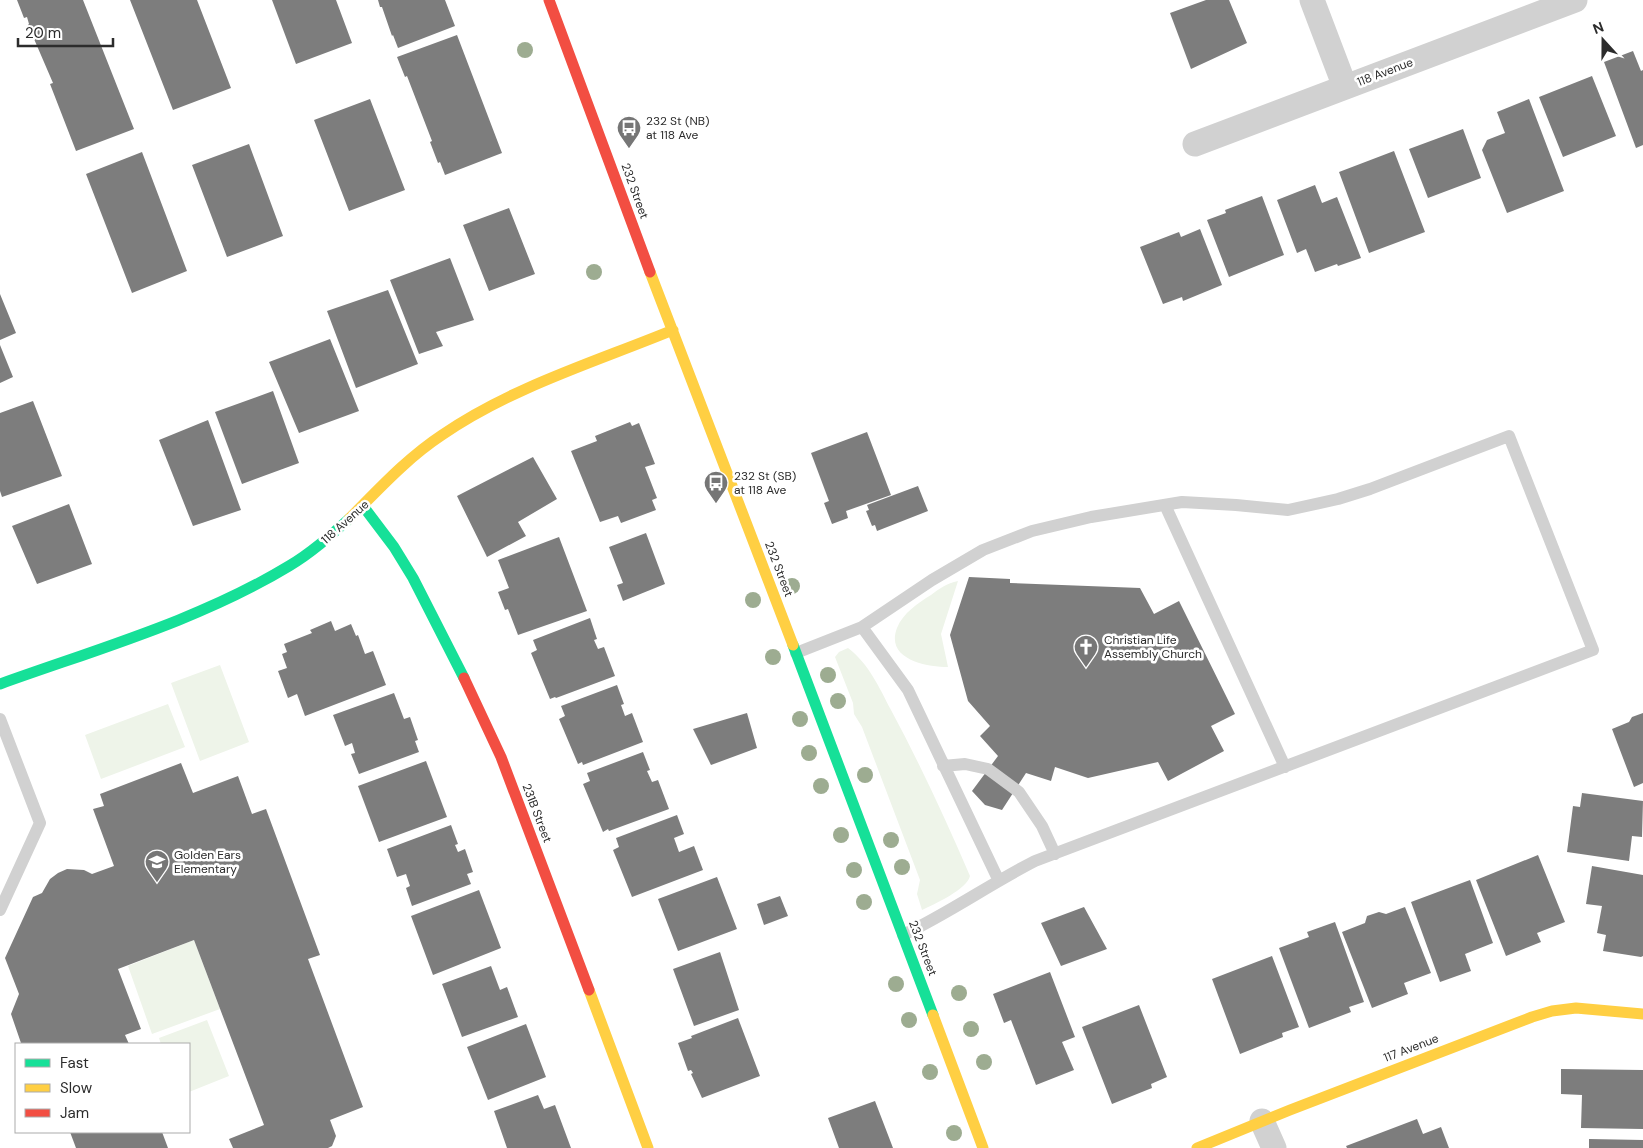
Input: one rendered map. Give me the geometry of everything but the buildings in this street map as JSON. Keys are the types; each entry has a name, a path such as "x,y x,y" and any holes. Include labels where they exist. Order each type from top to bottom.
{"street":[{"name":"232 Street","path":"550,0 696,395 796,653 983,1148"},
{"path":"1312,0 1345,87"},
{"name":"118 Avenue","path":"1195,144 1575,0"},
{"name":"118 Avenue","path":"0,684 188,616 227,599 291,564 321,545 409,461 441,436 469,418 543,380 673,330"},
{"name":"231B Street","path":"363,506 394,547 417,586 455,658 501,757 648,1148"},
{"name":"117 Avenue","path":"1197,1148 1532,1016 1576,1008 1643,1014"},
{"path":"1262,1121 1274,1148"}],"lane":[{"path":"796,653 862,626 932,580 983,550 1032,531 1082,519 1182,502 1288,510 1338,499 1370,489 1509,436 1593,650 1036,861 998,879 944,914 903,935"},
{"path":"1165,505 1285,767"},
{"path":"862,626 908,690 998,879"},
{"path":"0,719 40,823 0,910"},
{"path":"943,766 965,764 988,769 1019,792 1042,826 1055,854"}],"shaded area":[{"path":"958,581 941,634 948,667 919,663 902,654 897,647 895,639 897,628 903,618 916,605 940,588"},
{"path":"848,648 862,661 873,676 932,792 970,876 968,881 957,891 922,910 917,894 920,880 862,727 854,714 853,703 835,657 839,652"},
{"path":"220,665 249,742 200,761 171,683"},
{"path":"168,704 185,747 101,779 85,735"},
{"path":"194,940 220,1009 152,1034 128,966"},
{"path":"207,1020 229,1076 190,1092 190,1043 161,1043 159,1038"}],"traffic: fast":[{"path":"363,506 394,547 413,578 464,678"},
{"path":"0,684 111,646 220,602 297,561 349,519"},
{"path":"793,645 933,1015"}],"traffic: slow":[{"path":"650,272 793,645"},
{"path":"349,519 417,454 469,418 525,389 673,330"},
{"path":"589,990 648,1148"},
{"path":"1197,1148 1290,1110 1532,1017 1552,1011 1576,1008 1643,1014"},
{"path":"933,1015 983,1148"}],"traffic: jam":[{"path":"549,0 650,272"},
{"path":"464,678 501,757 589,990"}],"place":[{"name":"232 St (NB) at 118 Ave","path":"629,149"},
{"name":"232 St (SB) at 118 Ave","path":"716,504"},
{"name":"Christian Life Assembly Church","path":"1086,668"},
{"name":"Golden Ears Elementary","path":"157,883"}]}
